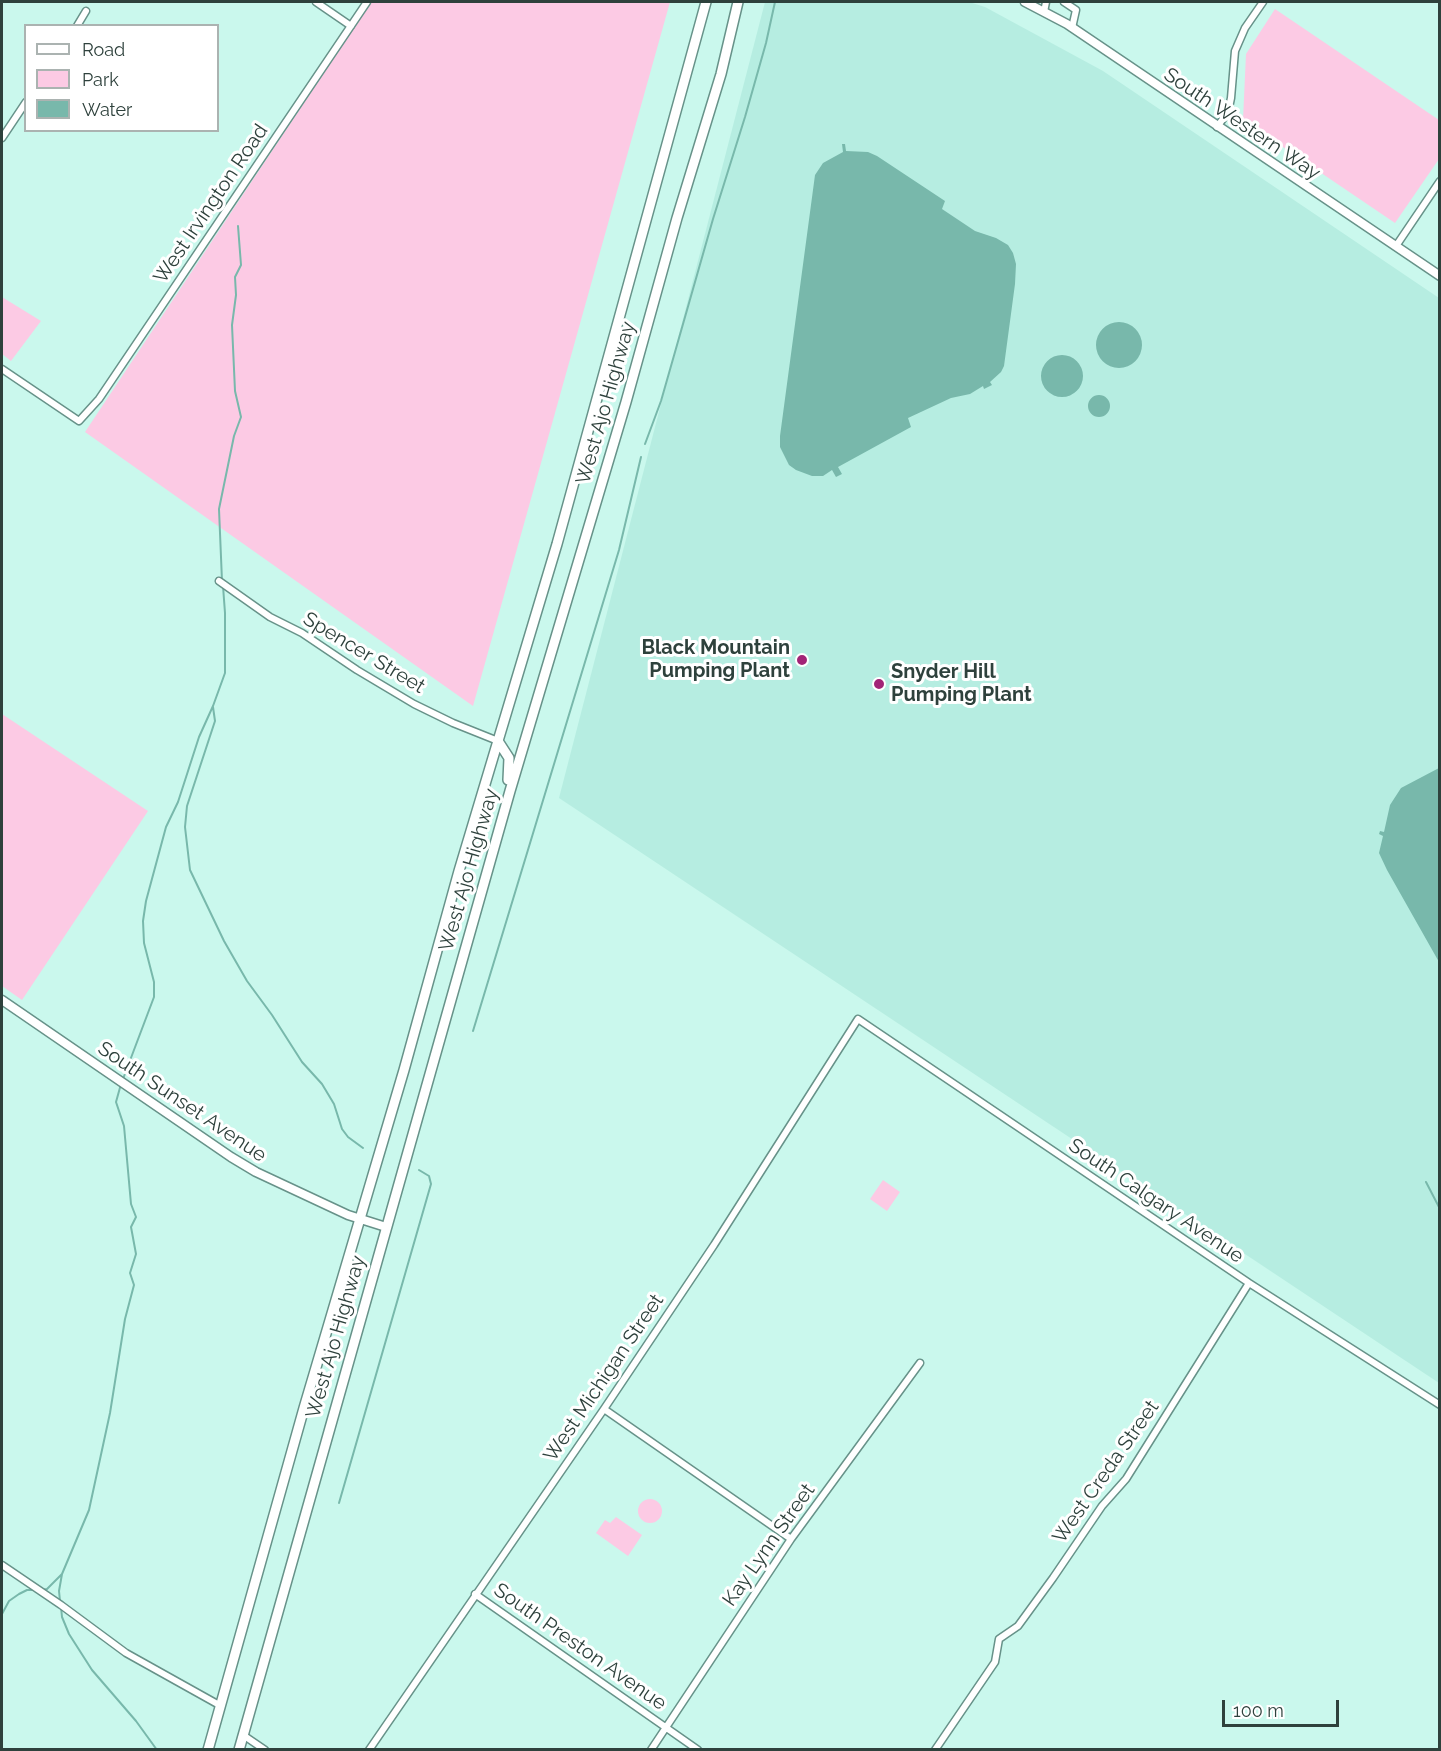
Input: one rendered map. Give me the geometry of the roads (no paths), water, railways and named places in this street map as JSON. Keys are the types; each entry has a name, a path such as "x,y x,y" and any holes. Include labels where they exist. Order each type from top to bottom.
{"main road":[{"name":"West Ajo Highway","path":"208,1749 307,1397 557,544 706,2"},
{"name":"West Ajo Highway","path":"240,1749 498,833 721,74 738,2"},
{"path":"498,741 509,758 510,772 496,822 498,833"}],"street":[{"path":"316,2 351,26"},
{"name":"West Irvington Road","path":"2,369 79,421 99,399 367,2"},
{"name":"South Western Way","path":"1025,2 1072,28 1217,128 1440,276"},
{"path":"1044,12 1046,2"},
{"path":"1064,2 1076,10 1072,28"},
{"path":"1217,128 1228,112 1235,51 1245,28 1263,2"},
{"path":"77,24 86,11"},
{"path":"2,138 24,105"},
{"path":"1396,246 1440,181"},
{"name":"Spencer Street","path":"219,581 270,617 303,633 357,670 414,704 498,741"},
{"name":"South Sunset Avenue","path":"2,1000 256,1172 360,1219 386,1227"},
{"name":"South Calgary Avenue","path":"858,1019 1249,1283 1440,1405"},
{"name":"West Michigan Street","path":"369,1749 604,1409 714,1245 858,1019"},
{"name":"West Creda Street","path":"934,1749 995,1662 999,1639 1018,1626 1102,1506 1126,1479 1249,1283"},
{"name":"Kay Lynn Street","path":"651,1749 791,1539 920,1363"},
{"path":"604,1409 791,1539"},
{"path":"2,1565 126,1653 221,1706"},
{"name":"South Preston Avenue","path":"475,1594 698,1749"},
{"path":"243,1735 265,1749"}],"water":[{"path":"842,144 845,144 846,151 868,152 877,156 945,201 942,209 975,231 1008,245 1016,264 1015,284 1004,366 990,382 992,385 984,389 983,386 970,394 951,398 908,418 911,427 838,467 842,474 836,477 832,470 823,476 812,476 789,465 780,447 780,436 815,175 823,163 843,152"},
{"path":"1119,322 1135,329 1142,345 1135,361 1119,368 1103,361 1096,345 1103,329"},
{"path":"1062,355 1070,356 1077,361 1082,368 1082,384 1077,391 1070,396 1062,397 1054,396 1047,391 1042,384 1041,376 1042,368 1047,361 1054,356"},
{"path":"1099,395 1107,398 1110,406 1107,414 1099,417 1091,414 1088,406 1091,398"},
{"path":"1439,768 1439,962 1379,853 1383,836 1379,834 1380,831 1384,832 1390,805 1401,788"}],"waterway":[{"path":"645,444 661,401 745,117 775,2"},
{"path":"222,581 219,509 234,436 241,417 235,391 232,325 236,295 235,277 241,265 238,226"},
{"path":"473,1031 619,550 641,457"},
{"path":"123,1079 154,997 154,982 144,943 143,921 146,901 166,827 178,802 199,737 225,673 223,586"},
{"path":"213,707 215,721 187,806 185,827 190,870 224,941 247,981 302,1062 322,1084 334,1104 342,1129 348,1137 363,1148"},
{"path":"42,1590 47,1589 62,1574 89,1510 110,1413 125,1319 134,1285 130,1273 136,1254 131,1227 136,1217 131,1204 124,1126 116,1102 121,1084"},
{"path":"339,1503 431,1184 429,1176 419,1170"},
{"path":"1426,1182 1440,1209"},
{"path":"60,1601 62,1574"},
{"path":"2,1614 9,1601 27,1590 36,1590"},
{"path":"61,1607 62,1617 69,1634 92,1670 136,1721 157,1750"}],"place":[{"name":"Black Mountain Pumping Plant","path":"802,660"},
{"name":"Snyder Hill Pumping Plant","path":"879,684"}]}
